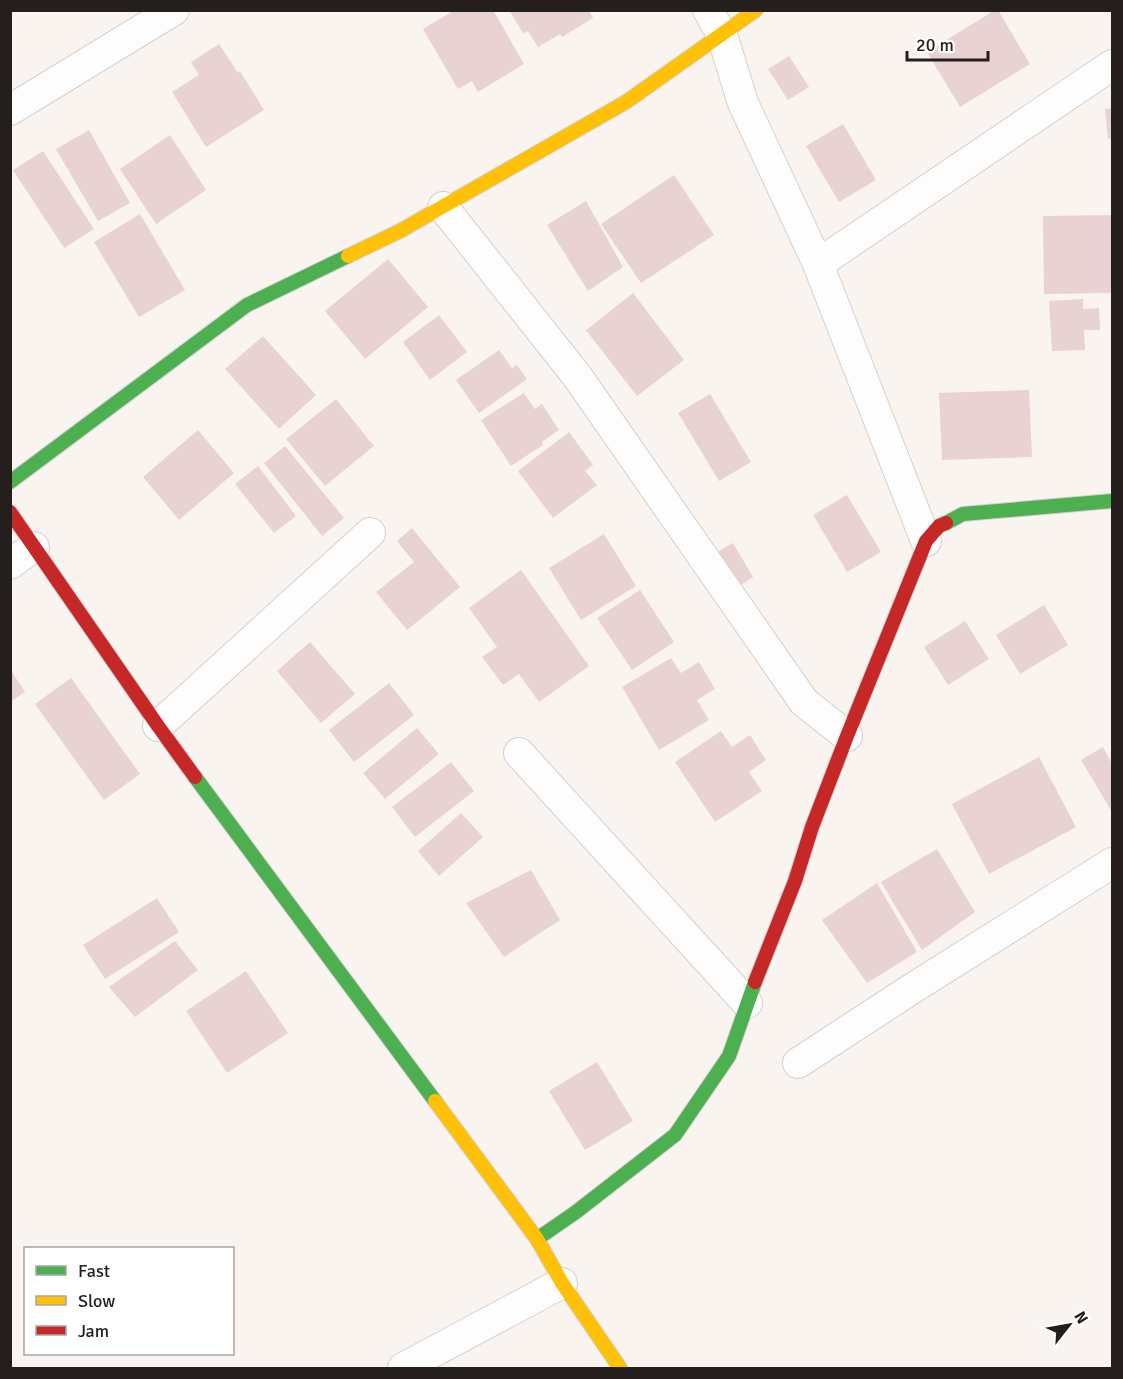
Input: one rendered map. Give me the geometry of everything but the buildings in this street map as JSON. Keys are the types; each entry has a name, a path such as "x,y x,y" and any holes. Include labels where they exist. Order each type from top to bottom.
{"street":[{"path":"10,110 174,10"},
{"path":"10,482 247,305 400,231 626,102 715,23 756,10"},
{"path":"715,23 743,103 818,264 926,541"},
{"path":"818,264 1113,65"},
{"path":"443,207 577,376 804,702 846,736"},
{"path":"537,1239 576,1212 675,1135 729,1056 846,736 926,541 939,526 963,514 1113,501"},
{"path":"10,512 22,556 158,726 537,1239 562,1283 620,1368"},
{"path":"158,726 370,533"},
{"path":"519,753 747,1003"},
{"path":"798,1063 923,981 1113,863"},
{"path":"403,1368 562,1283"}],"traffic: fast":[{"path":"10,482 247,305 348,256"},
{"path":"946,523 963,514 1112,501"},
{"path":"195,777 435,1101"},
{"path":"537,1239 576,1212 675,1135 729,1056 755,982"}],"traffic: slow":[{"path":"348,256 400,231 626,102 756,10"},
{"path":"435,1101 537,1239 562,1283 620,1368"}],"traffic: jam":[{"path":"10,512 195,777"},
{"path":"755,982 795,881 812,827 847,736 926,541 939,526 946,523"}]}
